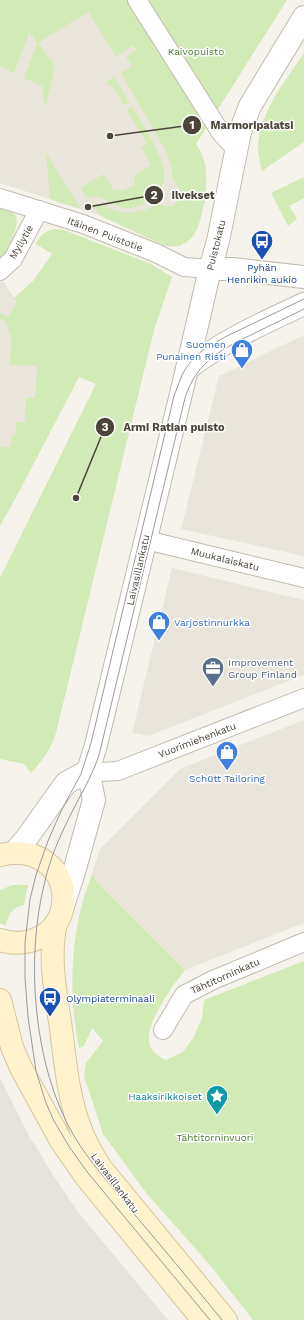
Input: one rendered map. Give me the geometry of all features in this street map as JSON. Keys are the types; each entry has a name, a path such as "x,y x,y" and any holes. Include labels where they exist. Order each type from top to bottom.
{"main road":[{"name":"Laivasillankatu","path":"7,854 24,853 34,856 50,865 59,880 63,893 60,915 53,936 52,948 54,979 68,1077 78,1123 84,1139 101,1168 226,1320"},
{"name":"Laivasillankatu","path":"0,940 17,943 35,940 43,936 60,915"},
{"name":"Laivasillankatu","path":"0,1000 12,1047 21,1068 69,1154 203,1320"}],"street":[{"path":"137,0 220,133 236,149"},
{"name":"Puistokatu","path":"187,369 218,240 240,132 250,106 304,18"},
{"name":"Itäinen Puistotie","path":"0,198 83,224 122,239 184,267 210,269"},
{"name":"Myllytie","path":"0,271 13,259 39,210"},
{"path":"210,269 232,269 304,277"},
{"path":"187,369 230,339 304,304"},
{"name":"Laivasillankatu","path":"60,915 74,872 94,800 88,770 95,749 187,369"},
{"name":"Muukalaiskatu","path":"146,540 304,578"},
{"name":"Vuorimiehenkatu","path":"88,770 101,772 118,771 304,698"},
{"name":"Laivasillankatu","path":"7,854 26,839 66,783 88,770"},
{"name":"Tähtitorninkatu","path":"163,1030 184,995 213,980 304,942"}],"shaded area":[{"path":"100,4 106,5 201,152 205,165 206,176 205,201 198,227 191,238 180,246 172,247 163,245 101,216 0,183 0,5 29,33 37,43"},
{"path":"3,281 58,366 0,473 0,282"},
{"path":"304,335 304,556 181,529 219,376"},
{"path":"172,568 304,600 304,675 148,736 132,733"},
{"path":"304,720 304,923 185,970 97,882 92,874 100,849 180,769"},
{"path":"0,1078 28,1134 78,1212 168,1320 0,1320"}],"green space":[{"name":"Kaivopuisto","path":"0,0 287,0 196,144 205,164 206,191 200,222 197,230 190,239 183,244 175,246 163,245 101,216 89,204 98,204 116,211 129,213 144,210 157,204 170,207 180,198 179,188 172,178 172,168 166,151 121,73 132,66 126,57 136,50 133,46 116,56 88,12 38,43 55,66 45,108 42,86 24,78 37,43 29,33 14,73 0,66"},
{"path":"304,53 304,142 262,171 258,150 259,136 263,123 274,98"},
{"path":"114,77 129,102 124,105 112,85 109,86 106,82"},
{"path":"132,107 162,162 165,175 164,182 156,194 146,202 133,208 119,206 97,197 87,198 80,188 104,174 113,189 123,191 134,185 135,175 151,165 141,148 147,143 127,110"},
{"path":"46,153 81,209 50,199"},
{"path":"304,177 304,198 289,206 297,219 288,226 271,193"},
{"path":"0,208 12,212 16,216 17,221 12,240 4,256 0,260"},
{"path":"55,229 64,230 151,264 172,277 154,330 56,733 46,754 31,773 24,764 0,759 0,578 96,384 79,377 0,526 0,447 11,447 12,435 16,435 16,422 25,422 26,398 35,398 37,366 9,365 12,341 6,322 0,319 0,313 8,317 17,302 14,298 33,281 52,254 36,244 43,234"},
{"name":"Tähtitorninvuori","path":"92,874 97,882 185,970 161,1004 149,1034 151,1048 157,1055 166,1060 183,1052 193,1038 202,1018 204,1000 304,961 304,1320 253,1320 209,1264 147,1194 103,1134 84,1076 86,1063 103,1041 92,1028 84,1046 79,1048 74,1015 72,980 74,946 81,907"},
{"path":"13,885 28,885 24,905 11,912 6,926 0,923 0,890"}],"tram line":[{"path":"210,1320 88,1173 70,1148 54,1121 46,1103 36,1071 28,1017 25,978 25,943 30,899 36,875 48,841 62,809 81,774 91,743 174,396 182,375 193,359 204,349 225,337 304,299"},
{"path":"222,1320 93,1163 74,1136 60,1108 49,1077 42,1045 37,1011 35,943 39,911 52,857 99,755 185,398 190,385 204,365 223,350 304,309"}],"place":[{"name":"Marmoripalatsi","path":"110,136"},
{"name":"Ilvekset","path":"88,207"},
{"name":"Pyhän Henrikin aukio","path":"262,260"},
{"name":"Suomen Punainen Risti","path":"242,370"},
{"name":"Armi Ratian puisto","path":"76,498"},
{"name":"Varjostinnurkka","path":"159,642"},
{"name":"Improvement Group Finland","path":"213,688"},
{"name":"Schütt Tailoring","path":"227,772"},
{"name":"Olympiaterminaali","path":"50,1018"},
{"name":"Haaksirikkoiset","path":"217,1116"}]}
